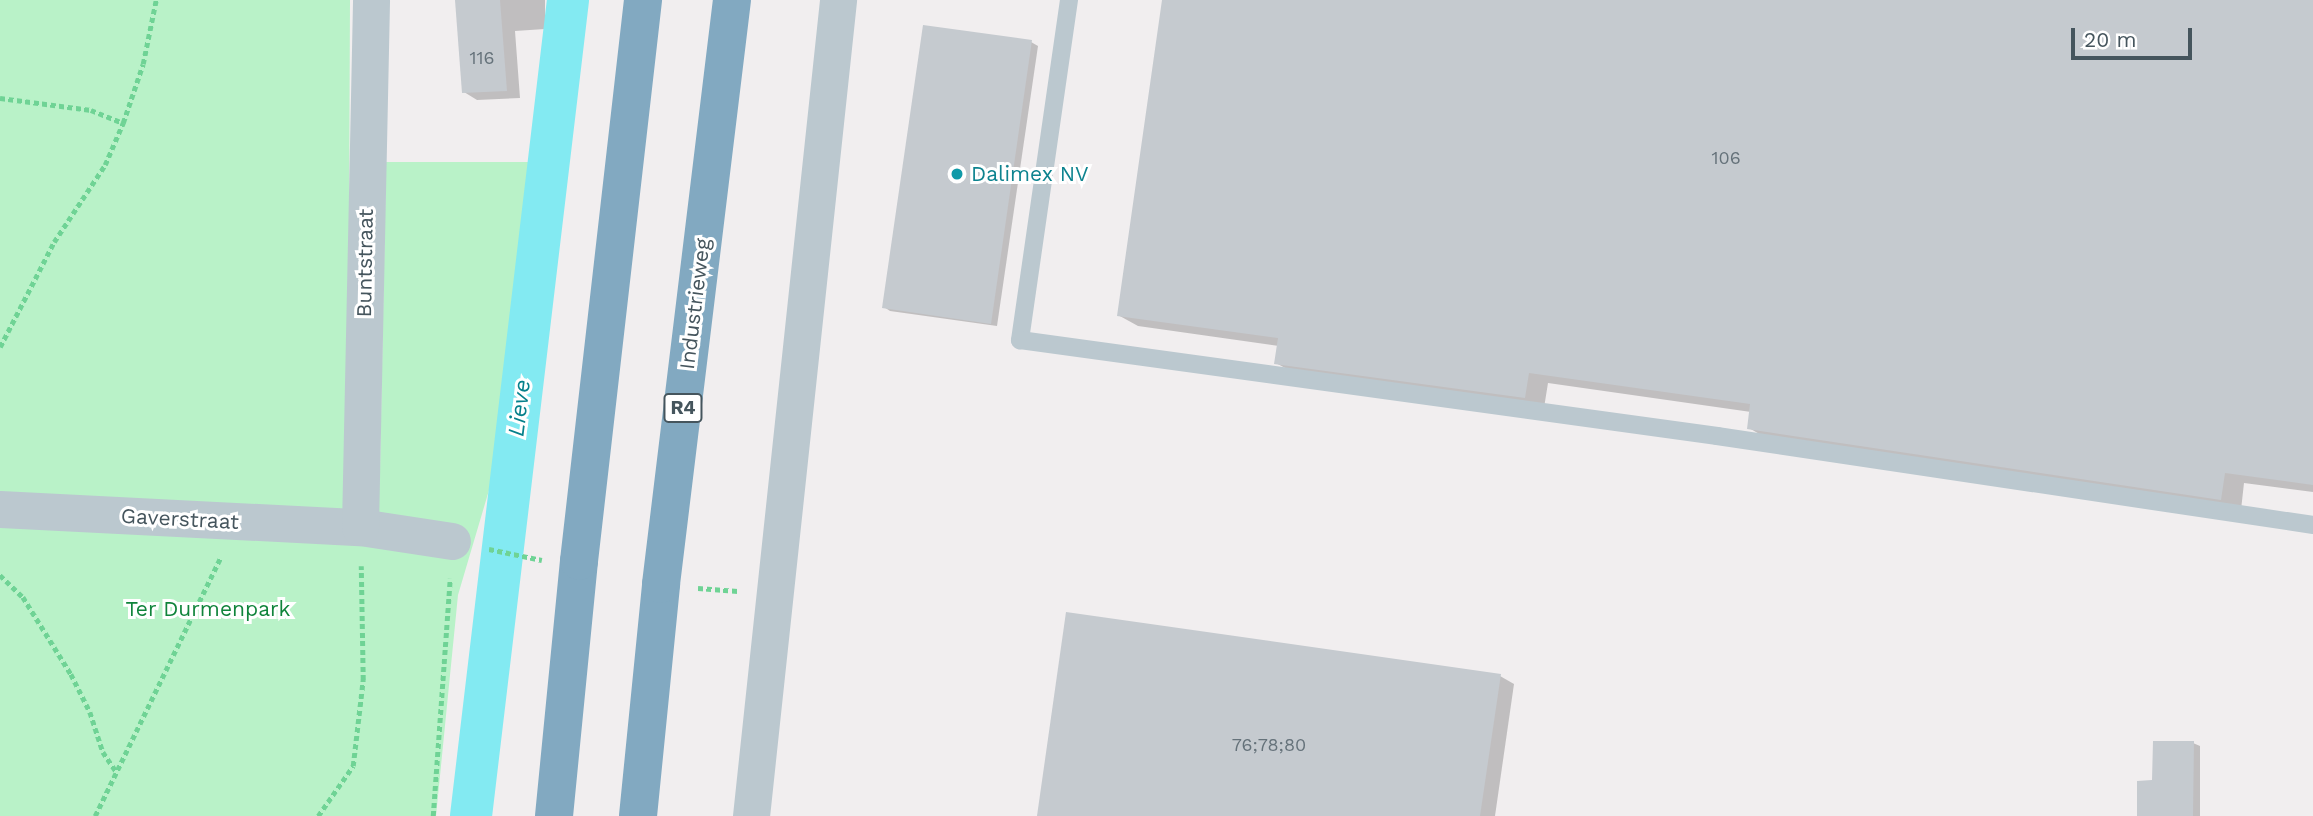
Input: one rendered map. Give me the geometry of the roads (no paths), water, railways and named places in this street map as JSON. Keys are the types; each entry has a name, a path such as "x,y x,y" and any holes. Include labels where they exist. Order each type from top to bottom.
{"highway":[{"path":"554,816 579,561 643,0"},
{"name":"Industrieweg","path":"638,816 661,584 732,0"}],"street":[{"name":"Buntstraat","path":"360,527 370,0"},
{"path":"751,816 838,0"},
{"name":"Gaverstraat","path":"0,509 360,527 452,541"}],"lane":[{"path":"1069,0 1020,340 1717,436 2313,525"}],"waterway":[{"name":"Lieve","path":"471,816 568,0"}],"place":[{"name":"Dalimex NV","path":"957,174"}],"park label":[{"name":"Ter Durmenpark","path":"208,609"}]}
